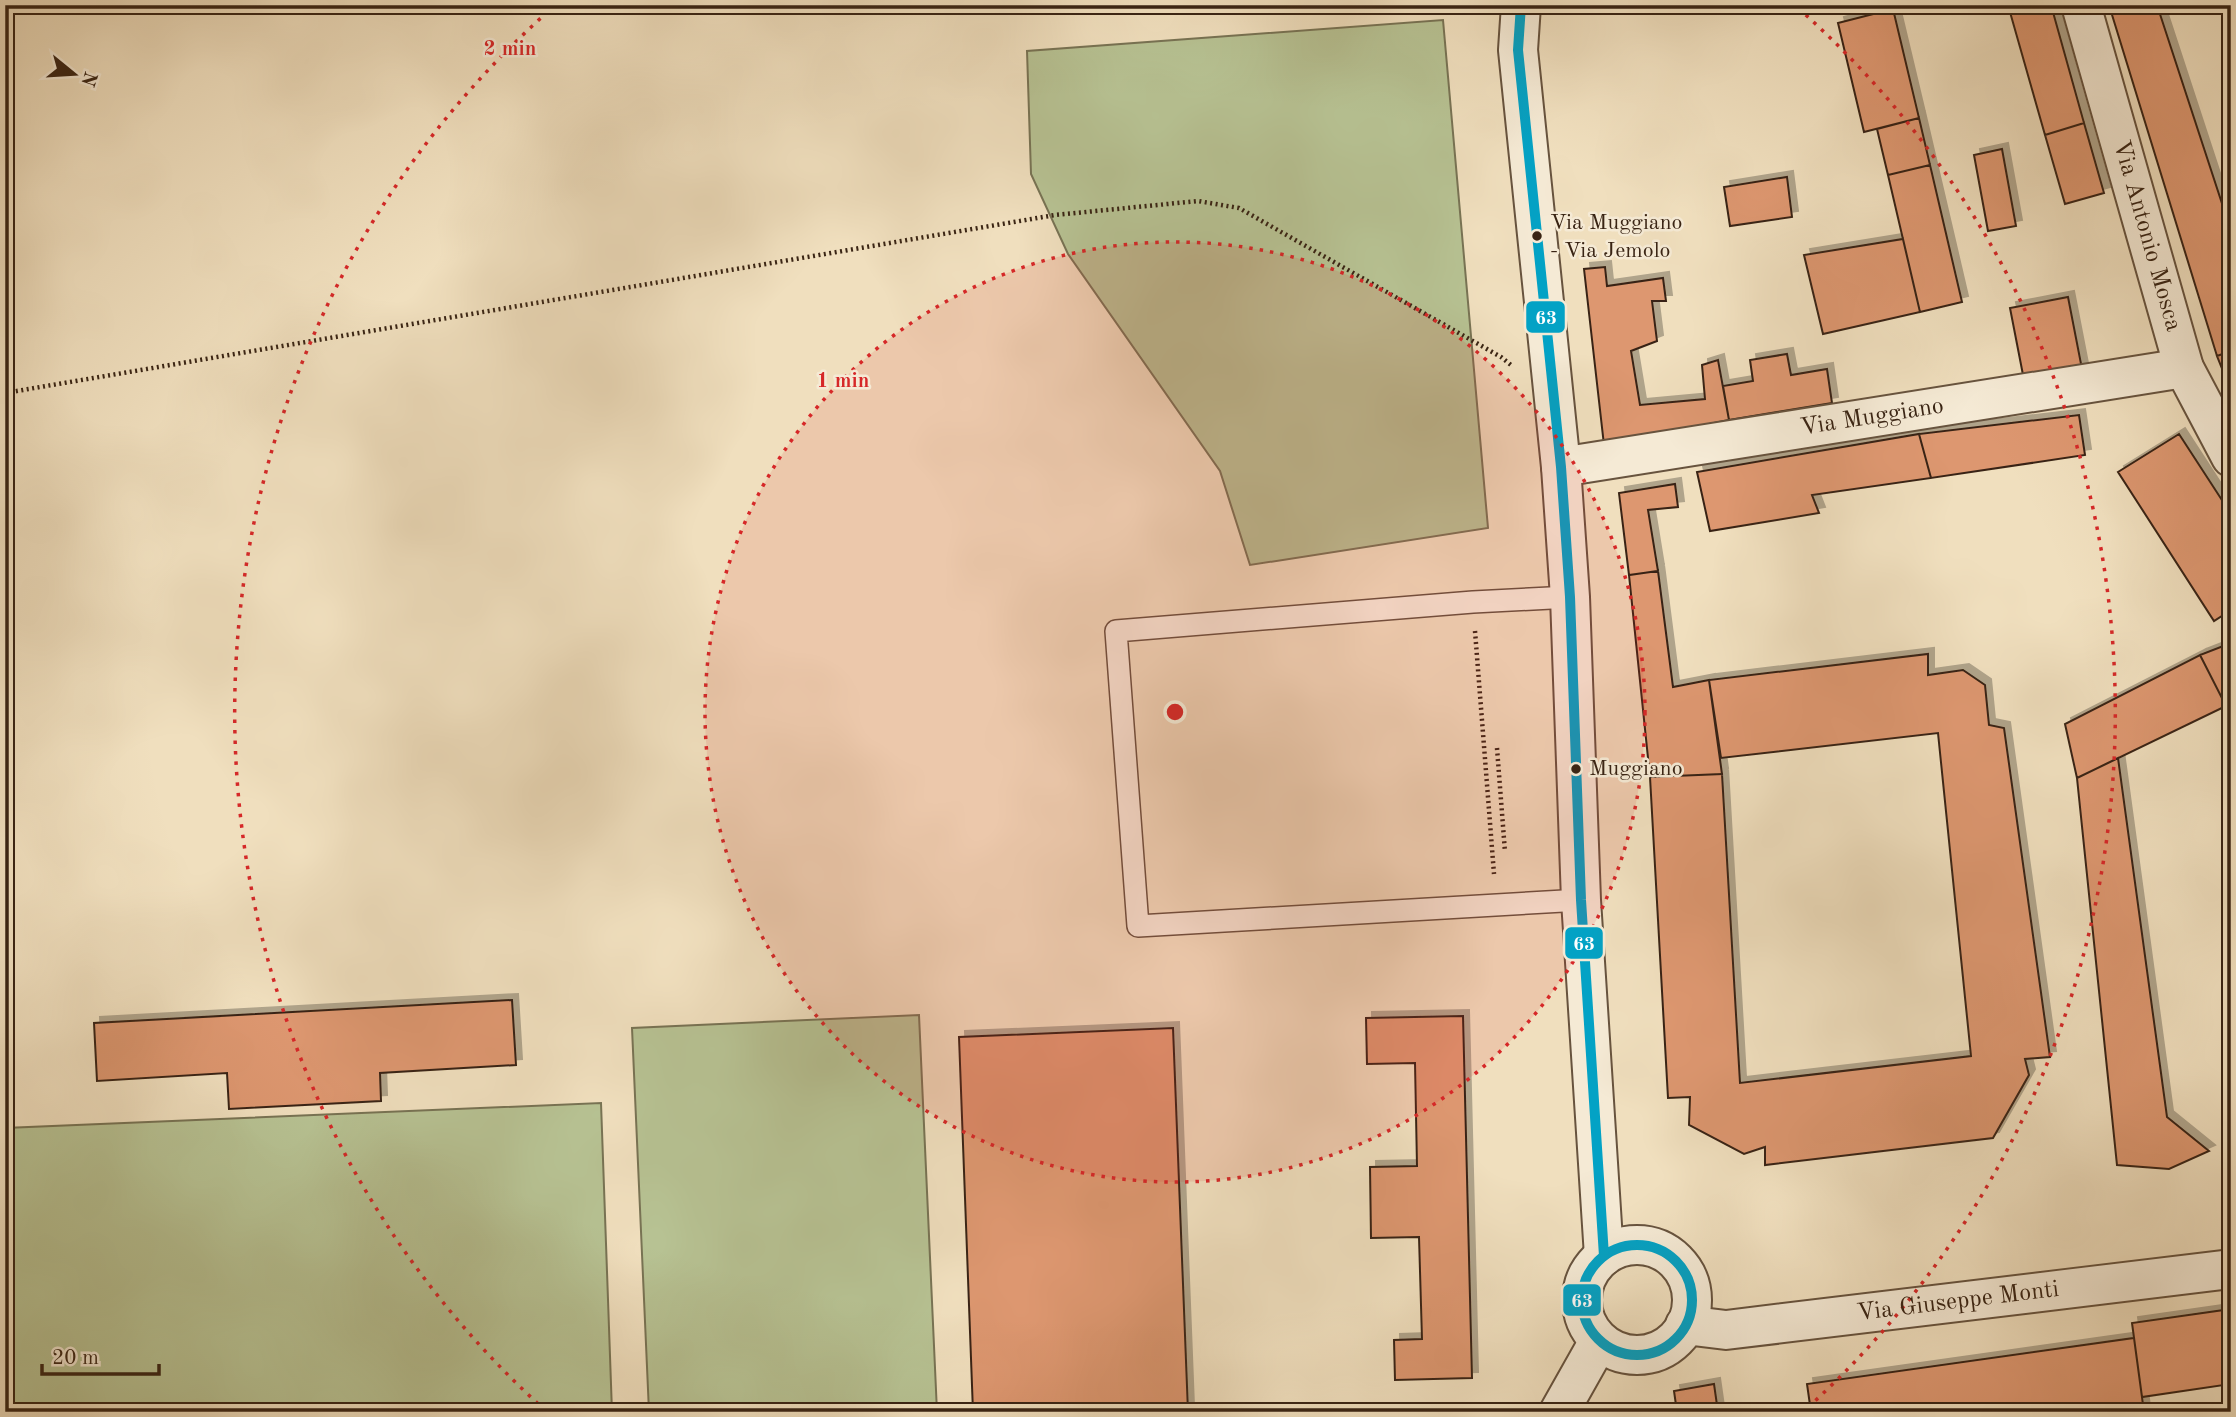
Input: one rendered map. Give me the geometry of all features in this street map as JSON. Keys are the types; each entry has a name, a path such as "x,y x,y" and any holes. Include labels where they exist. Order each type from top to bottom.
{"street":[{"path":"1504,5 1518,50"},
{"path":"1521,5 1518,50 1561,467 1570,597 1581,900 1604,1255"},
{"name":"Via Antonio Mosca","path":"2081,5 2184,368 2231,457"},
{"name":"Via Muggiano","path":"1561,467 2184,368"},
{"path":"1642,1245 1656,1248 1673,1259 1682,1269 1690,1288 1692,1301 1685,1325 1671,1343 1646,1355 1620,1353 1599,1341 1584,1318 1582,1298 1586,1278 1604,1255 1622,1247 1642,1245"},
{"name":"Via Giuseppe Monti","path":"1685,1325 1726,1330 2231,1269"},
{"path":"1559,1412 1599,1341"}],"lane":[{"path":"1570,597 1487,601 1116,631 1138,926 1581,900"}],"path":[{"path":"5,393 1055,215 1198,201 1239,208 1501,357 1520,373 1551,373"},
{"path":"1487,601 1475,630 1497,904"},
{"path":"1497,748 1505,852"}],"green space":[{"path":"1443,20 1488,528 1250,565 1220,471 1068,254 1031,174 1027,51"},
{"path":"919,1015 937,1412 649,1412 632,1028"},
{"path":"601,1103 612,1412 5,1412 5,1128"}],"building":[{"path":"2008,5 2051,5 2084,123 2045,135"},
{"path":"2109,5 2157,5 2231,231 2231,351 2217,356"},
{"path":"1893,9 1919,118 1864,132 1838,23"},
{"path":"1919,118 1930,165 1888,175 1877,129"},
{"path":"2084,123 2104,193 2065,204 2045,135"},
{"path":"2002,149 2016,226 1988,231 1974,155"},
{"path":"1930,165 1962,302 1920,312 1888,175"},
{"path":"1787,177 1792,217 1730,226 1724,187"},
{"path":"1903,239 1920,312 1823,334 1804,255"},
{"path":"1605,267 1607,286 1663,278 1666,301 1652,301 1657,341 1631,351 1640,405 1705,399 1702,365 1718,360 1729,420 1604,445 1584,269"},
{"path":"2068,297 2082,369 2024,380 2010,308"},
{"path":"2231,351 2231,391 2217,356"},
{"path":"1787,354 1791,375 1827,369 1832,403 1729,420 1723,386 1753,381 1750,360"},
{"path":"2079,415 2085,455 1931,478 1919,434"},
{"path":"1919,434 1931,478 1812,495 1819,513 1710,531 1697,472"},
{"path":"2179,434 2231,514 2231,610 2214,621 2118,472"},
{"path":"1675,484 1678,507 1648,510 1658,571 1629,575 1619,493"},
{"path":"1658,571 1673,687 1709,680 1722,774 1650,777 1629,575"},
{"path":"2231,643 2231,704 2226,706 2200,655"},
{"path":"1928,654 1928,675 1963,670 1985,685 1989,725 2004,728 2050,1057 2025,1059 2029,1075 1993,1138 1765,1165 1765,1147 1744,1154 1689,1125 1690,1097 1668,1098 1650,777 1722,774 1740,1083 1971,1056 1938,733 1721,758 1709,680"},
{"path":"2200,655 2226,706 2077,778 2065,724"},
{"path":"2118,758 2167,1117 2209,1151 2169,1169 2117,1165 2077,778"},
{"path":"512,1000 516,1065 380,1073 381,1101 229,1109 227,1073 97,1081 94,1023"},
{"path":"1463,1016 1472,1378 1395,1380 1394,1340 1422,1339 1419,1237 1371,1238 1370,1167 1417,1166 1415,1063 1367,1064 1366,1018"},
{"path":"1173,1028 1188,1412 973,1412 959,1037"},
{"path":"2231,1309 2231,1384 2142,1397 2132,1323"},
{"path":"2134,1338 2144,1412 1811,1412 1807,1384"},
{"path":"1714,1384 1718,1412 1677,1412 1674,1391"}],"transit line":[{"name":"63","path":"1521,5 1518,50 1561,467 1570,597 1581,900 1604,1256"},
{"name":"63","path":"1637,1245 1658,1249 1676,1261 1688,1279 1692,1300 1688,1321 1676,1339 1658,1351 1637,1355 1616,1351 1598,1339 1586,1321 1582,1300 1586,1279 1598,1261 1616,1249 1637,1245"}],"place":[{"name":"Via Muggiano - Via Jemolo","path":"1537,236"},
{"name":"Muggiano","path":"1576,769"}]}
